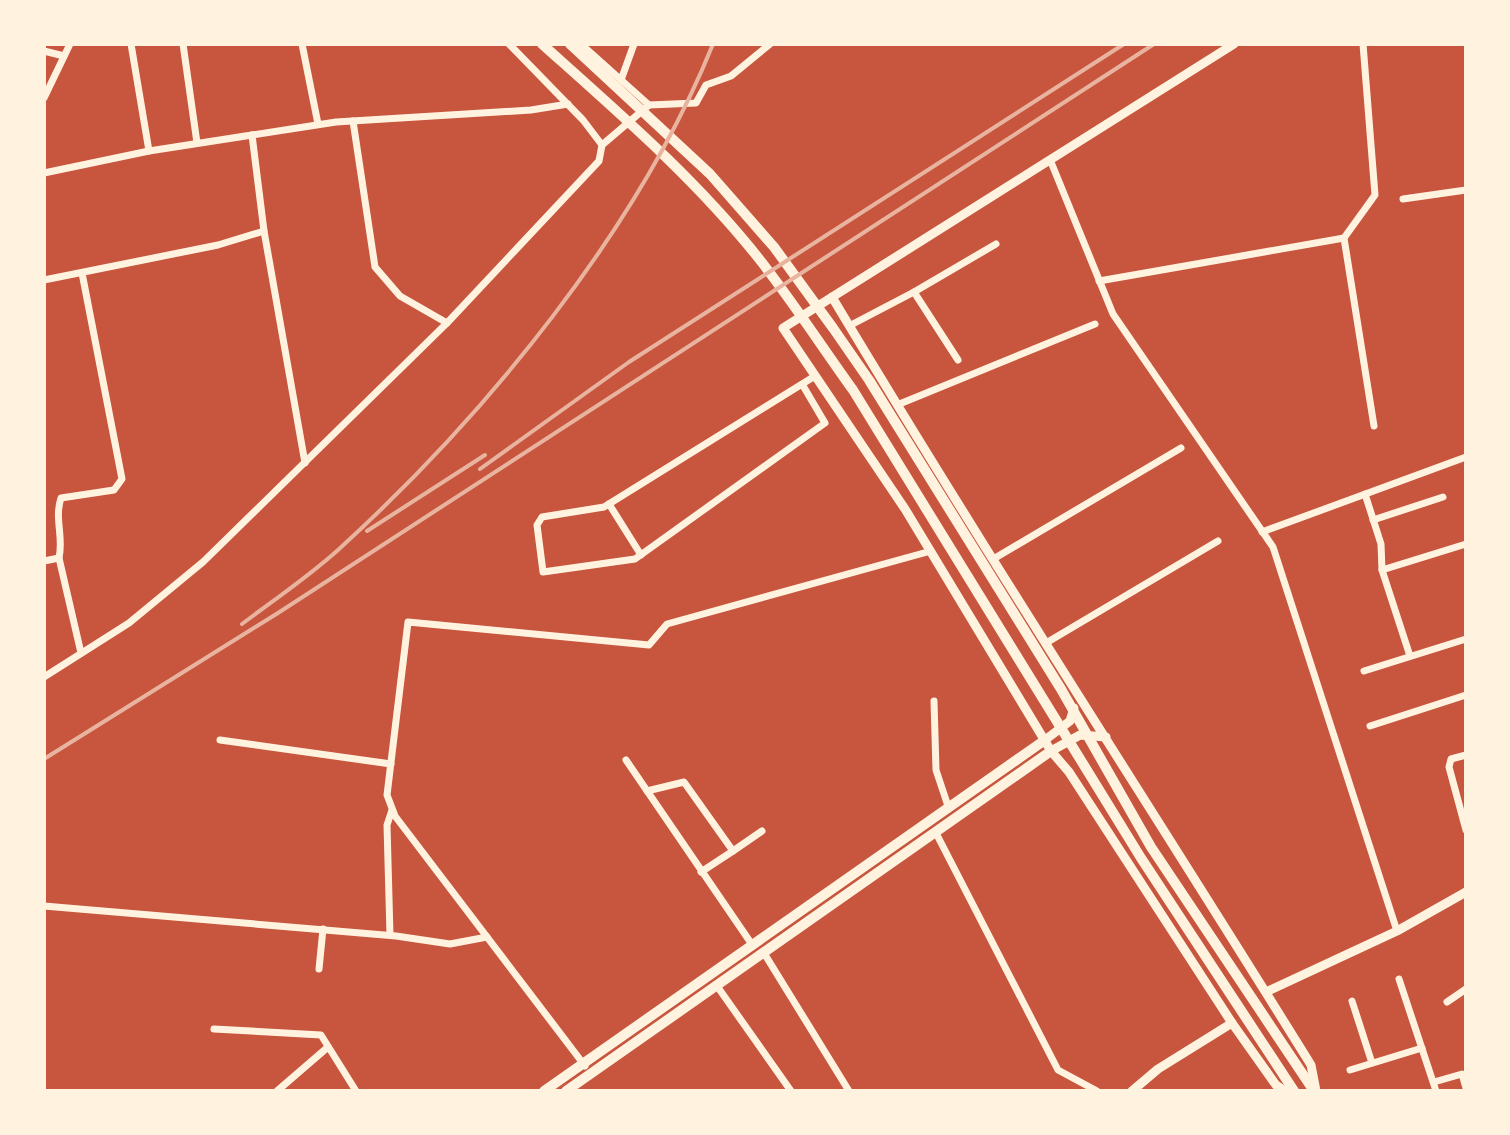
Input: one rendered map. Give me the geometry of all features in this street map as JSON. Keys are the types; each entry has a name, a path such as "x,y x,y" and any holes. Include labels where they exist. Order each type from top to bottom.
{"main road":[{"path":"542,44 696,187 759,259 817,339 869,416 1141,858 1294,1091"},
{"path":"570,44 710,174 774,247 824,316 869,380 1061,689 1151,847 1315,1091"},
{"path":"544,1091 1045,740"},
{"path":"566,1091 1051,751"}],"street":[{"path":"44,98 70,44"},
{"path":"131,44 149,151"},
{"path":"183,44 197,143"},
{"path":"302,44 318,124"},
{"path":"509,44 568,104 602,145"},
{"path":"581,44 649,105"},
{"path":"621,80 634,44"},
{"path":"44,677 129,623 203,562 447,323 599,161 602,145 649,105 696,103 706,85 731,76 770,44"},
{"path":"1234,44 783,328 931,551 1051,751 1069,772 1232,1023 1276,1085 1285,1091"},
{"path":"1099,281 1344,238 1375,195 1363,44"},
{"path":"44,51 64,56"},
{"path":"44,173 149,151 318,124 568,104"},
{"path":"353,121 375,267 400,296 447,323"},
{"path":"252,135 264,231 305,463"},
{"path":"1051,162 1113,314 1262,532 1277,559 1397,931"},
{"path":"1403,199 1466,190"},
{"path":"44,280 218,245 264,231"},
{"path":"1344,238 1374,426"},
{"path":"849,326 996,244"},
{"path":"81,653 59,558 61,548 57,511 61,498 114,490 122,479 82,273"},
{"path":"914,292 958,360"},
{"path":"832,297 1078,697 1311,1065 1315,1091"},
{"path":"897,405 1095,324"},
{"path":"802,384 825,423 641,555 549,573 540,567 538,520 609,504 802,384 815,376"},
{"path":"995,558 1181,448"},
{"path":"1262,532 1466,457"},
{"path":"1365,494 1383,555 1382,570 1410,656"},
{"path":"1373,520 1443,497"},
{"path":"609,504 641,555"},
{"path":"1046,643 1218,541"},
{"path":"1382,570 1466,544"},
{"path":"591,1074 392,808 387,795 408,622 649,645 667,624 931,551"},
{"path":"44,561 59,558"},
{"path":"1364,671 1466,639"},
{"path":"1370,726 1466,695"},
{"path":"1045,740 1070,721 1078,697"},
{"path":"934,701 936,770 948,806"},
{"path":"1051,751 1080,735 1106,737"},
{"path":"220,740 391,764"},
{"path":"1466,755 1451,759 1449,767 1466,830"},
{"path":"626,760 753,946"},
{"path":"647,791 684,782 733,851"},
{"path":"390,935 387,825 392,808"},
{"path":"701,872 762,831"},
{"path":"936,833 1058,1070 1097,1091"},
{"path":"1266,992 1397,931 1466,892"},
{"path":"44,906 390,935 450,944 487,937"},
{"path":"319,969 323,929"},
{"path":"764,953 849,1091"},
{"path":"1399,979 1435,1087 1462,1074 1466,1088"},
{"path":"717,986 791,1091"},
{"path":"1447,1002 1466,989"},
{"path":"1352,1001 1372,1063"},
{"path":"1132,1091 1158,1069 1232,1023"},
{"path":"214,1029 321,1035 356,1091"},
{"path":"277,1091 328,1047"},
{"path":"1350,1070 1422,1048"}],"railway":[{"path":"242,624 338,550 394,497 502,380 553,316 644,183 681,114 713,44"},
{"path":"480,469 629,362 1124,44"},
{"path":"44,759 278,613 1154,44"},
{"path":"367,531 485,455"}]}
